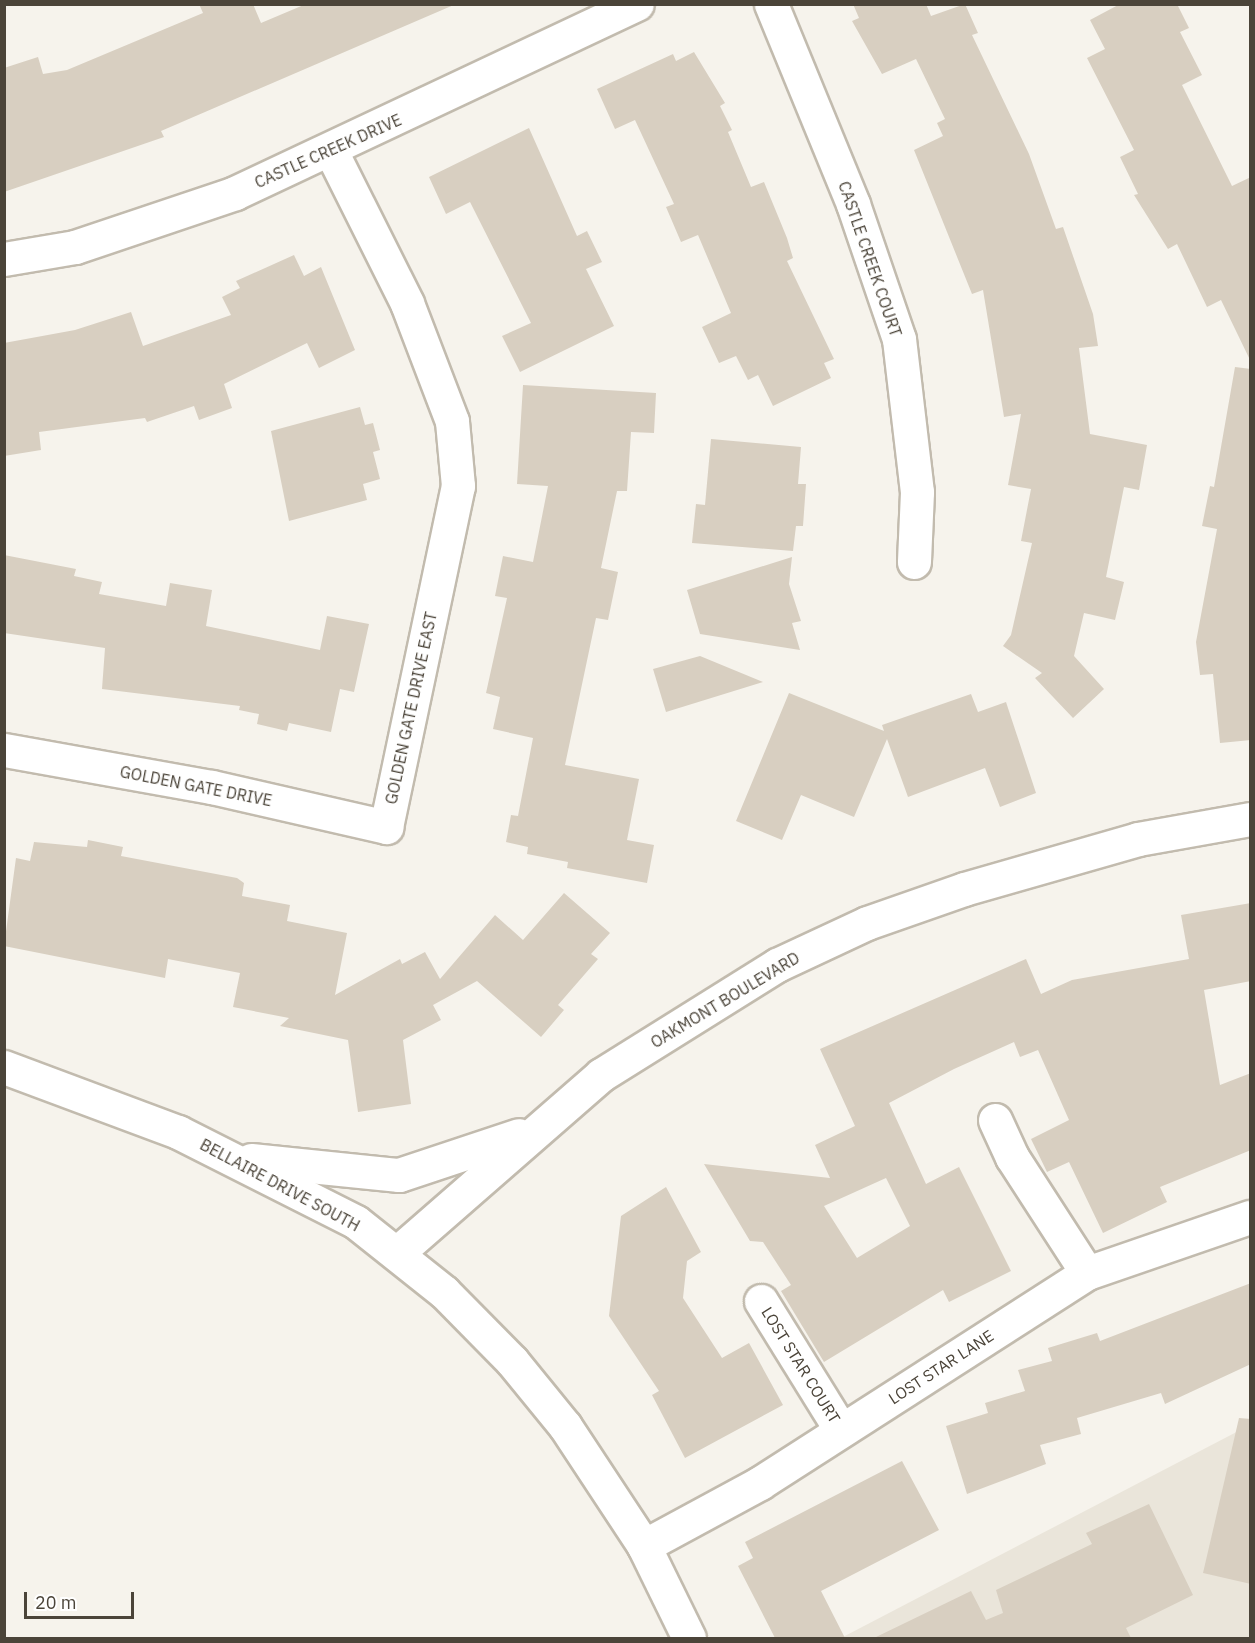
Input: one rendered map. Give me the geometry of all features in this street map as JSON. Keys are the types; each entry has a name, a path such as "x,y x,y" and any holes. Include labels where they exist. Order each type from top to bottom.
{"street":[{"name":"CASTLE CREEK DRIVE","path":"4,259 75,247 157,223 330,149 637,4"},
{"name":"CASTLE CREEK COURT","path":"771,4 853,204 899,339 917,492 914,562"},
{"name":"GOLDEN GATE DRIVE EAST","path":"330,149 411,314 452,422 458,486 386,827"},
{"name":"GOLDEN GATE DRIVE","path":"4,750 212,787 386,827"},
{"name":"OAKMONT BOULEVARD","path":"397,1253 532,1130 601,1075 777,965 867,923 1138,839 1251,819"},
{"name":"BELLAIRE DRIVE SOUTH","path":"4,1066 178,1132 356,1222 397,1253 512,1361 565,1426 644,1546 689,1638"},
{"path":"995,1120 1012,1157 1087,1273"},
{"path":"230,1158 399,1175 532,1130"},
{"name":"LOST STAR LANE","path":"644,1546 760,1483 1087,1273 1251,1217"},
{"name":"LOST STAR COURT","path":"761,1300 841,1430"}],"shaded area":[{"path":"1250,1425 1250,1638 841,1638"}],"building":[{"path":"199,4 253,4 261,23 306,4 456,4 161,131 164,137 4,192 4,68 38,57 43,74 67,70 203,13"},
{"path":"853,4 926,4 931,16 965,4 978,33 972,35 1029,154 1056,229 1063,227 1093,314 1098,346 1079,348 1090,434 1147,445 1139,490 1124,487 1106,577 1124,582 1115,620 1084,613 1074,656 1104,689 1073,718 1035,678 1042,673 1003,646 1011,635 1032,543 1021,541 1031,489 1008,485 1021,414 1004,417 983,290 972,294 914,150 943,136 937,123 945,119 916,59 882,74 852,21 859,18"},
{"path":"1120,4 1177,4 1189,28 1180,32 1202,75 1182,85 1232,186 1251,177 1251,362 1221,300 1207,307 1177,244 1168,249 1134,195 1138,194 1120,157 1134,150 1087,58 1105,49 1090,20"},
{"path":"694,52 725,103 720,106 732,130 728,132 751,187 764,182 793,258 787,261 834,359 824,363 831,378 773,406 758,375 748,380 736,356 719,363 702,327 731,313 698,235 681,242 666,207 674,204 635,120 615,129 597,89 673,54 676,61"},
{"path":"529,128 577,236 587,231 602,262 586,269 614,326 520,372 502,336 531,323 470,202 446,214 429,177"},
{"path":"294,255 304,276 321,267 355,350 319,368 307,343 224,384 232,408 199,420 194,406 147,422 145,418 39,432 41,450 4,456 4,343 75,330 131,312 143,346 231,315 222,297 240,288 236,281"},
{"path":"1235,367 1251,369 1251,740 1220,743 1213,674 1200,675 1196,642 1217,529 1202,526 1210,486 1214,487"},
{"path":"523,385 656,393 654,433 631,432 627,491 617,491 601,568 618,572 608,620 596,618 565,765 639,779 627,840 654,845 647,883 567,868 568,862 527,854 528,847 506,842 511,815 518,816 533,738 493,729 500,697 486,693 507,598 495,596 503,556 533,562 548,486 517,484"},
{"path":"360,407 365,425 373,423 380,450 373,452 380,479 363,484 367,500 289,521 271,431"},
{"path":"711,439 801,447 798,484 806,484 803,526 796,526 793,551 692,543 696,504 705,505"},
{"path":"4,555 76,569 74,576 102,582 99,594 166,606 170,583 212,590 206,626 320,650 327,616 369,624 354,692 340,689 331,732 289,723 287,731 257,724 259,714 239,710 240,706 102,689 105,648 4,633"},
{"path":"792,557 789,584 801,621 792,623 800,650 700,634 687,590"},
{"path":"700,656 763,682 666,712 653,669"},
{"path":"789,693 884,731 882,725 971,694 978,712 1006,702 1036,793 1000,807 985,768 908,797 887,739 854,817 801,795 782,840 736,821"},
{"path":"88,840 123,847 121,856 237,878 244,883 242,896 290,905 287,921 347,933 335,995 400,959 402,964 425,952 440,979 495,915 523,940 564,893 610,933 591,954 598,959 558,1005 564,1010 541,1037 477,981 433,1005 441,1020 403,1040 411,1104 358,1112 348,1040 280,1026 289,1018 233,1007 240,973 168,959 165,978 4,946 16,858 30,861 34,842 87,847"},
{"path":"1251,903 1251,981 1204,990 1220,1085 1251,1073 1251,1150 1160,1187 1167,1202 1103,1233 1069,1162 1047,1172 1031,1139 1069,1120 1038,1050 1020,1057 1014,1042 954,1069 889,1103 926,1184 959,1167 1011,1271 949,1302 943,1290 824,1362 781,1291 791,1285 763,1242 750,1241 704,1164 830,1178 815,1145 855,1126 820,1049 1026,959 1041,994 1072,980 1189,959 1181,915","holes":["886,1178 910,1226 857,1258 824,1206"]},
{"path":"666,1187 701,1252 687,1261 683,1298 722,1358 749,1343 783,1405 685,1458 652,1395 659,1391 609,1316 621,1216"},
{"path":"1251,1283 1251,1364 1165,1404 1161,1393 1077,1418 1081,1434 1040,1445 1046,1464 967,1494 946,1426 988,1413 985,1403 1025,1391 1018,1370 1052,1361 1048,1348 1097,1333 1100,1341"},
{"path":"1239,1418 1251,1419 1251,1584 1203,1573"},
{"path":"902,1461 939,1530 821,1591 845,1638 775,1638 738,1566 753,1558 745,1542"},
{"path":"1149,1504 1193,1595 1126,1628 1131,1638 874,1638 971,1591 986,1620 1003,1613 996,1590 1092,1544 1086,1533"}]}
